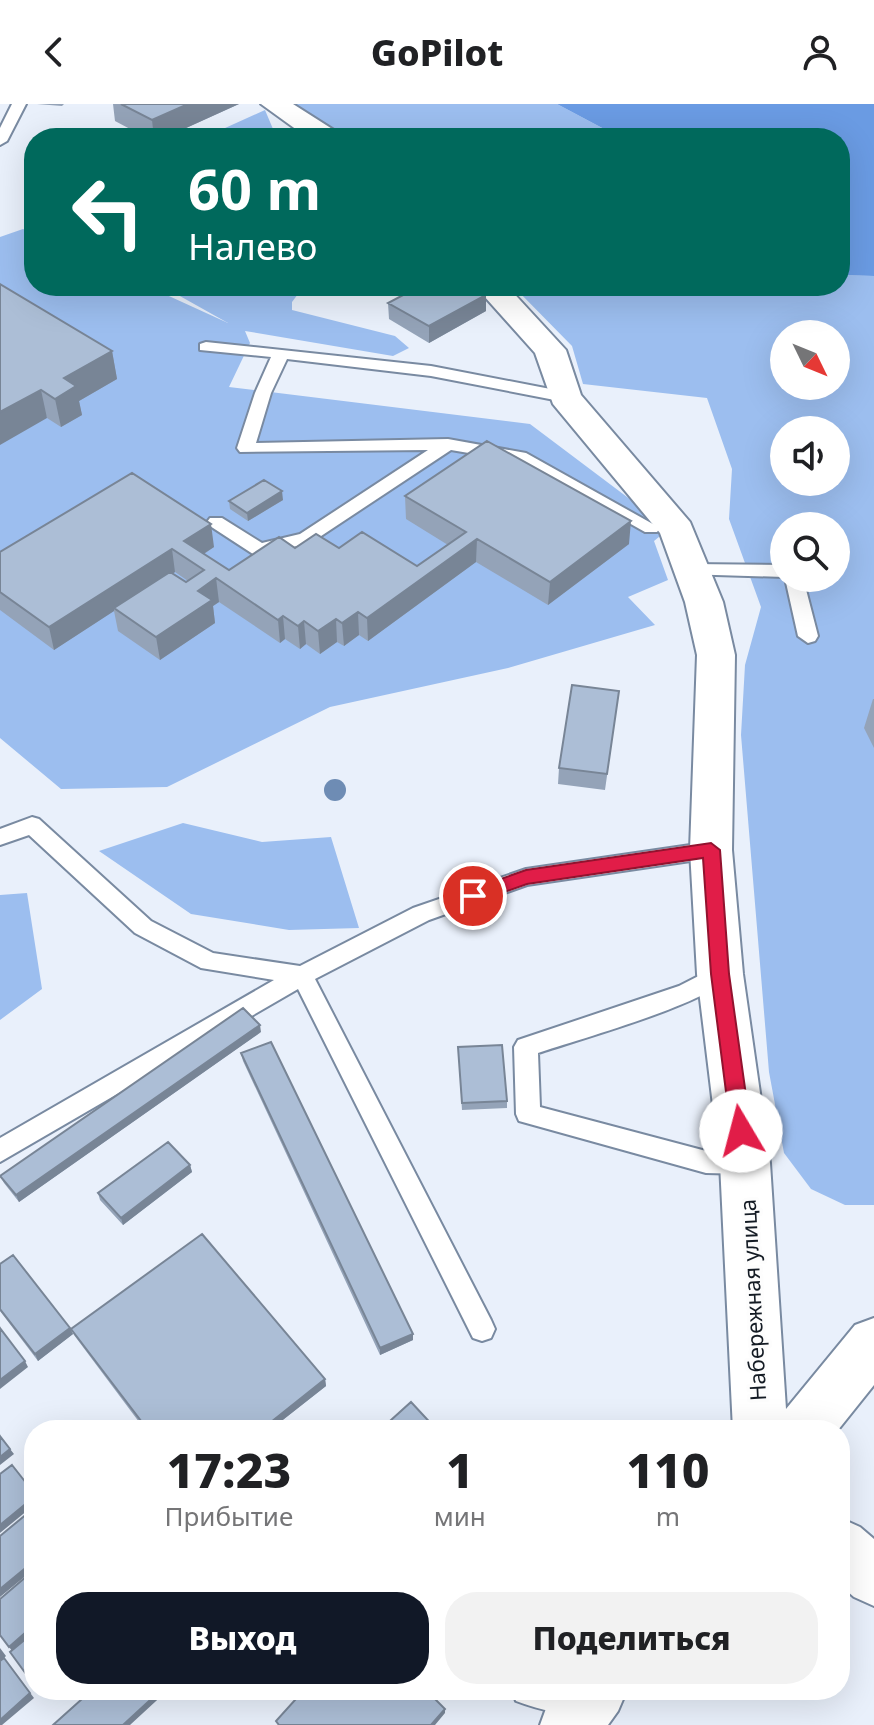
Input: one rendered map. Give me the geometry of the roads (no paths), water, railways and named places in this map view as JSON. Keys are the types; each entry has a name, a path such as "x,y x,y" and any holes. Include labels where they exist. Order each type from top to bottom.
{"street":[{"path":"275,104 312,128"},
{"name":"Набережная улица","path":"499,296 550,350 565,397 677,530 704,602 716,655 711,850 720,974 745,1163 759,1420"},
{"path":"812,1420 874,1343"},
{"path":"850,1556 874,1577"}],"lane":[{"path":"0,141 19,104"},
{"path":"206,347 281,353 508,383 565,397"},
{"path":"281,353 263,393 246,448 448,444 526,458 651,528"},
{"path":"216,522 259,550 306,538 448,444"},
{"path":"690,570 770,571"},
{"path":"797,592 808,636"},
{"path":"0,837 32,825 143,927 209,962 302,975"},
{"path":"0,1151 302,975 421,914 526,877 711,850"},
{"path":"720,974 687,993 526,1047 528,1114 706,1162 745,1163"},
{"path":"302,975 482,1329"}]}
